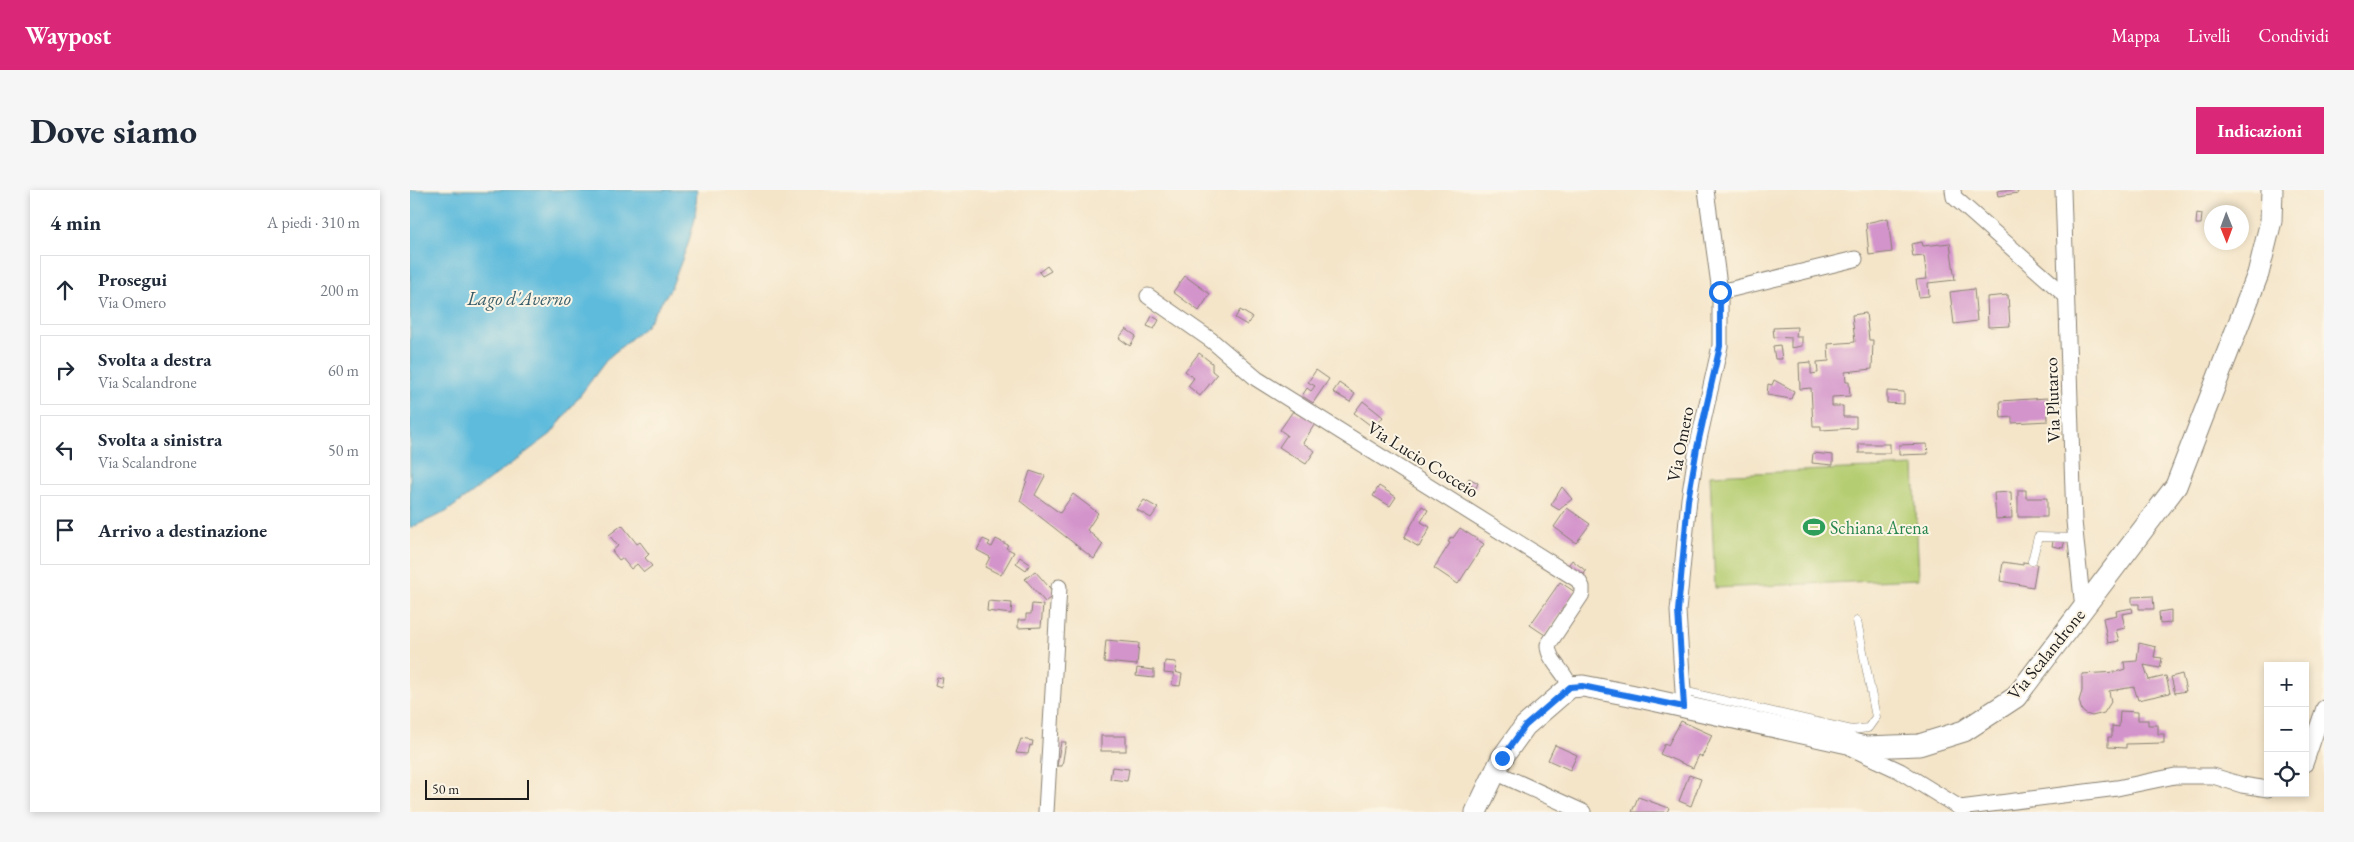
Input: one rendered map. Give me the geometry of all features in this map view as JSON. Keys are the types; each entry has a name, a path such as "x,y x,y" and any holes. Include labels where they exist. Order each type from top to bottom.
{"street":[{"name":"Via Omero","path":"1684,699 1678,611 1688,500 1697,448 1720,346 1720,292 1706,190"},
{"path":"1953,190 1954,197 2066,296"},
{"name":"Via Plutarco","path":"2063,190 2076,538 2082,608"},
{"name":"Via Scalandrone","path":"1570,687 1582,686 1684,699 1833,740 1866,747 1919,745 1964,731 2016,697 2176,486 2258,274 2270,221 2272,190"},
{"path":"1720,292 1855,259"},
{"name":"Via Lucio Cocceio","path":"1148,296 1211,340 1257,379 1578,580 1582,587 1582,594 1548,645 1551,657 1568,681 1570,687"},
{"path":"1046,812 1060,587"},
{"path":"1476,812 1502,758 1525,726 1570,687"},
{"path":"2309,752 2324,708"},
{"path":"1833,740 1900,771 1960,808 2117,788 2175,776 2213,776 2242,786 2264,789"},
{"path":"1495,772 1583,812"}],"lane":[{"path":"2032,561 2038,537 2076,538"},
{"path":"1684,699 1852,730 1868,728 1876,717 1857,621"}],"green space":[{"name":"Schiana Arena","path":"1914,466 1919,579 1715,588 1710,475"}],"water":[{"name":"Lago d'Averno","path":"410,190 697,190 695,219 688,244 671,288 646,326 608,358 551,434 446,512 410,528"}],"building":[{"path":"2017,190 2018,193 1998,196 1997,191"},
{"path":"2197,213 2202,214 2201,224 2196,224"},
{"path":"1888,218 1892,252 1869,255 1866,223"},
{"path":"1922,242 1923,246 1950,243 1955,280 1928,283 1929,296 1919,297 1916,280 1927,279 1924,256 1913,257 1911,244"},
{"path":"1047,266 1051,271 1042,276 1039,272"},
{"path":"1185,276 1210,294 1199,311 1173,292"},
{"path":"1974,289 1977,321 1954,324 1950,292"},
{"path":"2008,295 2010,326 1988,327 1987,297"},
{"path":"1240,310 1252,317 1247,325 1235,318"},
{"path":"1866,313 1869,340 1873,340 1872,369 1845,372 1846,382 1849,382 1850,396 1832,397 1832,406 1843,406 1843,417 1856,417 1856,428 1821,430 1821,426 1813,426 1811,388 1800,389 1799,363 1811,362 1811,374 1818,373 1817,362 1829,361 1828,344 1855,342 1852,315"},
{"path":"1152,316 1159,320 1154,329 1147,326"},
{"path":"1797,327 1796,337 1802,337 1802,346 1791,348 1791,338 1774,337 1773,328"},
{"path":"1126,329 1136,336 1130,346 1119,338"},
{"path":"1780,345 1782,359 1775,359 1773,346"},
{"path":"1199,353 1212,363 1212,371 1217,375 1200,396 1188,386 1194,378 1185,371"},
{"path":"1316,370 1329,379 1313,403 1302,396 1307,388 1311,391 1315,386 1308,382"},
{"path":"1774,380 1794,391 1791,399 1767,395 1768,384 1772,385"},
{"path":"1339,383 1355,394 1350,402 1333,392"},
{"path":"1887,391 1904,392 1904,404 1887,403"},
{"path":"2047,398 2048,421 2012,423 2012,417 2001,418 2000,401"},
{"path":"1363,401 1383,417 1374,428 1354,413"},
{"path":"1293,411 1301,416 1303,413 1316,422 1303,443 1315,451 1306,464 1279,447 1287,435 1280,430"},
{"path":"1859,444 1890,444 1890,453 1859,453"},
{"path":"1927,444 1928,454 1899,455 1899,445"},
{"path":"1813,453 1833,455 1833,465 1812,463"},
{"path":"1030,471 1045,476 1035,495 1060,513 1073,494 1098,513 1087,530 1103,544 1094,559 1020,501"},
{"path":"1469,478 1478,483 1476,488 1467,483"},
{"path":"1379,486 1396,497 1390,506 1373,496"},
{"path":"1562,487 1572,499 1559,510 1551,505"},
{"path":"2018,490 2026,490 2026,498 2047,498 2047,517 2018,517"},
{"path":"2011,492 2012,518 1996,519 1994,493"},
{"path":"1144,500 1158,508 1151,518 1137,510"},
{"path":"1422,506 1428,510 1421,522 1430,527 1419,547 1404,538"},
{"path":"1567,508 1590,524 1576,543 1554,527"},
{"path":"622,525 637,544 640,542 649,554 645,558 652,566 644,572 637,564 631,569 622,558 619,560 612,551 618,546 609,535"},
{"path":"1460,528 1484,544 1458,584 1434,568 1450,543 1448,542 1451,537 1453,538"},
{"path":"2054,537 2065,539 2063,548 2052,546"},
{"path":"983,539 990,542 988,545 992,547 996,539 1008,545 1006,548 1014,552 1001,575 985,567 990,557 977,550"},
{"path":"1020,557 1030,564 1026,570 1016,563"},
{"path":"1572,560 1586,571 1582,577 1567,567"},
{"path":"2003,562 2023,565 2023,562 2037,564 2033,587 2000,581"},
{"path":"1035,571 1055,594 1045,602 1025,579"},
{"path":"1560,582 1575,592 1545,635 1530,625"},
{"path":"2153,596 2154,609 2139,609 2139,604 2132,604 2132,597"},
{"path":"988,601 1012,603 1011,614 987,611"},
{"path":"1032,604 1043,605 1041,627 1018,628 1018,620 1026,620 1026,614 1031,614"},
{"path":"2132,608 2133,612 2122,614 2125,628 2116,630 2119,641 2108,643 2103,618 2117,615 2116,611"},
{"path":"2171,610 2171,623 2160,624 2159,612"},
{"path":"1106,640 1139,643 1137,665 1104,662"},
{"path":"2139,643 2156,647 2154,657 2162,658 2160,668 2144,665 2149,680 2166,676 2170,693 2138,700 2134,687 2109,691 2111,702 2104,713 2092,716 2082,711 2079,701 2082,691 2082,674 2116,672 2125,669 2124,662 2137,661"},
{"path":"1165,661 1176,662 1175,672 1182,674 1180,686 1172,685 1174,674 1164,673"},
{"path":"1137,668 1154,670 1154,678 1136,676"},
{"path":"2182,674 2186,691 2175,693 2171,677"},
{"path":"937,677 943,678 941,687 935,685"},
{"path":"2120,711 2138,712 2138,720 2148,720 2148,725 2158,725 2158,734 2164,734 2164,743 2126,744 2126,748 2108,747 2108,737 2112,737 2112,726 2119,727"},
{"path":"1681,721 1712,735 1702,757 1699,755 1693,768 1660,754 1665,743 1668,745"},
{"path":"1101,736 1126,736 1126,751 1101,751"},
{"path":"1021,739 1033,741 1028,754 1016,753"},
{"path":"1061,742 1066,742 1062,766 1057,766"},
{"path":"1555,745 1577,755 1570,770 1548,760"},
{"path":"1112,767 1129,769 1127,781 1110,779"},
{"path":"1689,775 1701,779 1691,806 1679,801"},
{"path":"1638,797 1669,808 1667,812 1632,812"}],"place":[{"name":"Schiana Arena","path":"1814,527"}],"route":[{"path":"1502,758 1525,726 1570,687 1582,686 1684,707 1678,611 1688,500 1697,448 1720,346 1720,292"}]}
